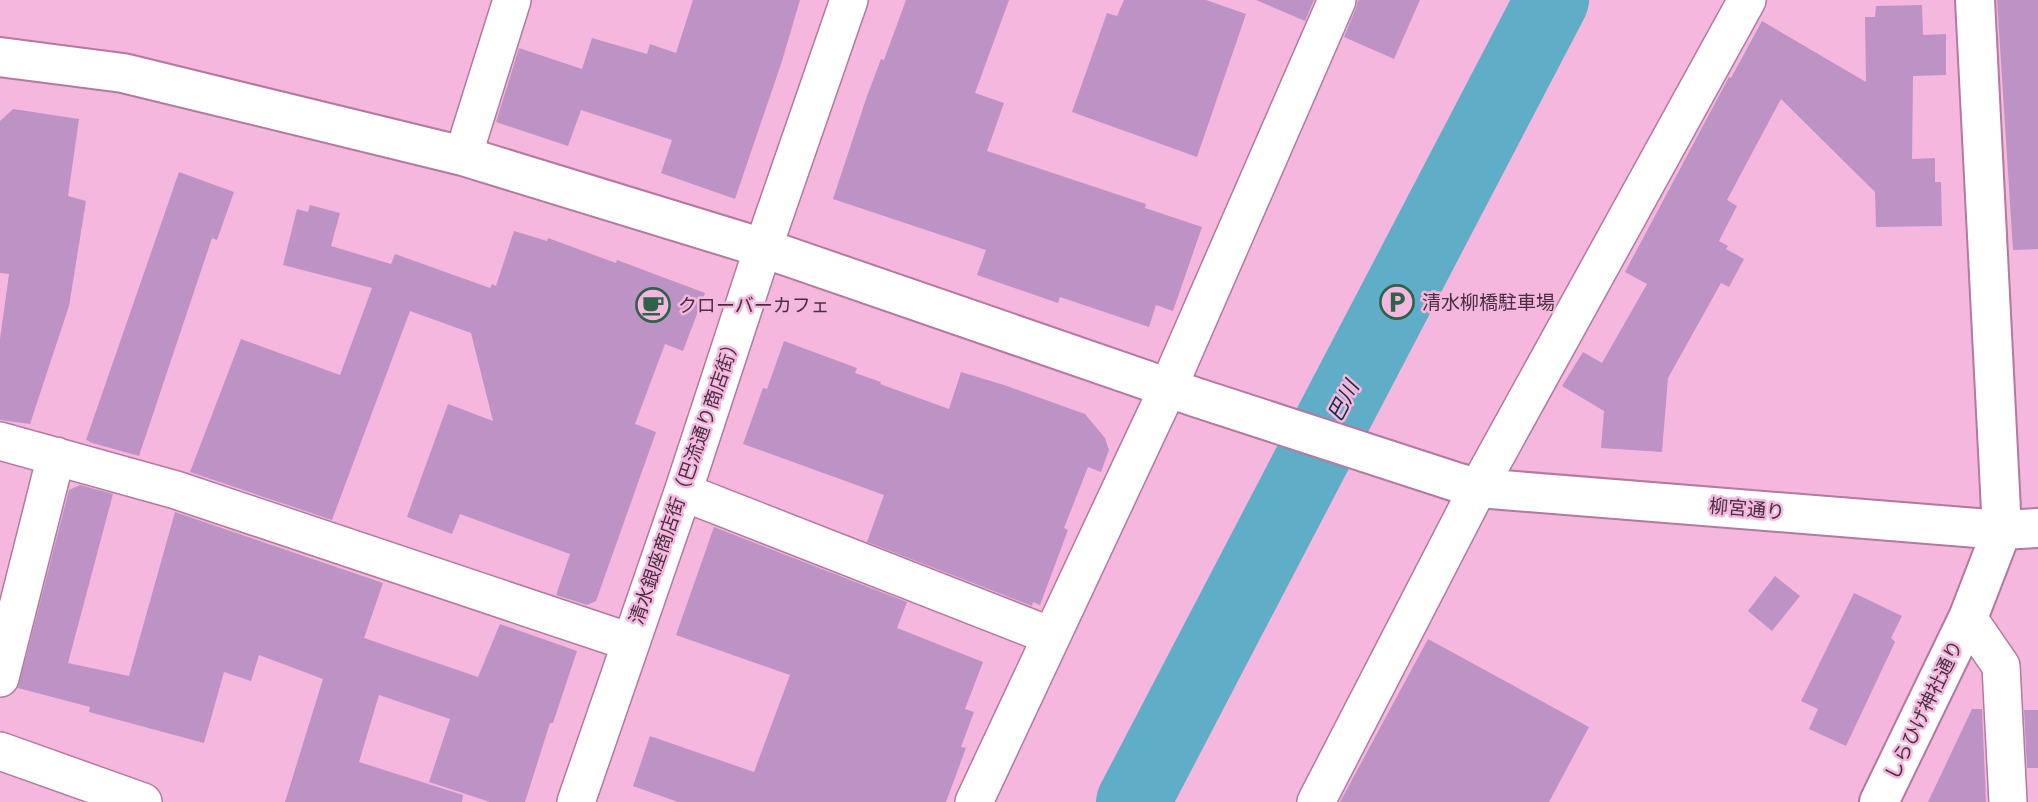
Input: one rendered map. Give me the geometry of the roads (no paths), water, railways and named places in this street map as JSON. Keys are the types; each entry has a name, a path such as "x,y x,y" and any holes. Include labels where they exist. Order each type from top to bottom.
{"street":[{"path":"463,156 512,0"},
{"name":"清水銀座商店街（巴流通り商店街）","path":"576,802 849,0"},
{"path":"974,802 1051,636 1182,393 1337,0"},
{"path":"1316,802 1467,485 1748,0"},
{"path":"1975,0 2020,529"},
{"name":"柳宮通り","path":"0,57 123,73 463,156 763,248 1182,393 1467,485 2020,529"},
{"path":"0,441 176,490 630,642"},
{"path":"0,678 56,456"},
{"path":"683,492 1051,636"},
{"name":"しらひげ神社通り","path":"1879,802 1968,618 2020,529"},
{"path":"1968,618 2001,666 2008,802"},
{"path":"0,751 143,802"}],"waterway":[{"name":"巴川","path":"1133,802 1552,0"}],"place":[{"name":"清水柳橋駐車場","path":"1397,302"},
{"name":"クローバーカフェ","path":"653,305"}]}
